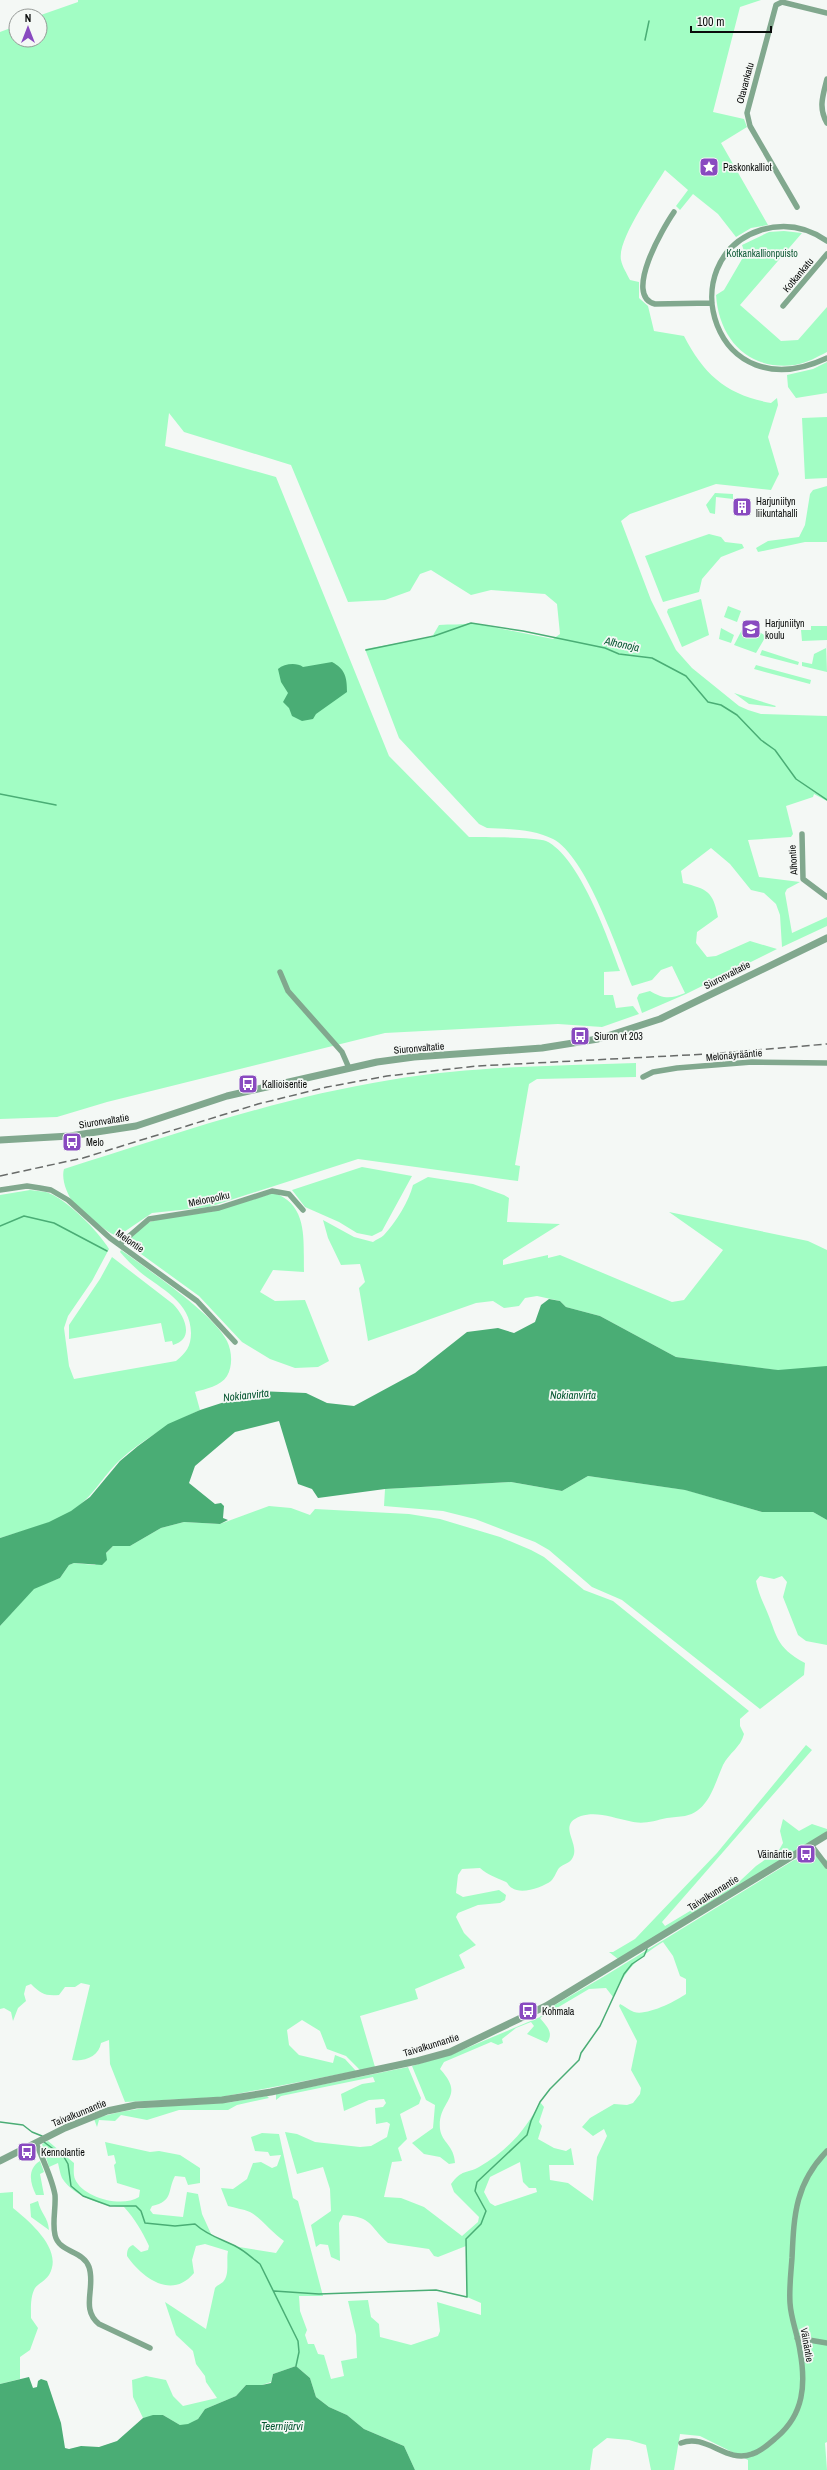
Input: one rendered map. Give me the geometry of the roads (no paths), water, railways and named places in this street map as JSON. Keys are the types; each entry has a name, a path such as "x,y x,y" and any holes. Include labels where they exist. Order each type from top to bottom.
{"street":[{"name":"Otavankatu","path":"797,207 750,126 747,113 776,5 782,2 827,13"},
{"path":"827,79 822,109 827,123"},
{"path":"674,212 661,230 652,252 644,285 645,297 649,302 655,304 712,303"},
{"path":"827,241 815,233 784,226 753,232 727,252 718,266 713,282 712,303 712,312 723,338 748,361 763,368 782,371 812,365 827,358"},
{"name":"Kotkankatu","path":"783,306 827,254"},
{"name":"Alhontie","path":"802,834 803,879 827,897"},
{"name":"Siuronvaltatie","path":"0,1140 78,1136 136,1126 227,1096 349,1068 414,1057 542,1048 598,1039 660,1019 827,938"},
{"path":"280,972 288,991 342,1052 349,1068"},
{"name":"Melonäyrääntie","path":"644,1077 653,1072 677,1068 760,1062 827,1063"},
{"name":"Melontie","path":"0,1190 27,1186 51,1190 68,1200 110,1238 197,1301 235,1342"},
{"name":"Melonpolku","path":"120,1244 149,1219 219,1208 272,1191 289,1194 303,1210"},
{"name":"Taivalkunnantie","path":"0,2161 66,2128 107,2111 136,2105 222,2100 256,2095 417,2061 450,2052 546,2006 827,1835"},
{"path":"811,1845 827,1866"},
{"path":"36,2143 55,2195 55,2236 60,2246 84,2258 89,2267 89,2308 92,2319 99,2324 150,2348"},
{"name":"Väinäntie","path":"681,2442 699,2440 733,2455 742,2457 760,2451 783,2432 796,2416 801,2400 800,2351 790,2303 794,2216 803,2184 811,2170 827,2151"},
{"path":"797,2338 827,2343"}],"water":[{"path":"332,662 340,668 346,678 347,692 316,714 313,719 302,721 292,716 289,708 283,702 288,693 281,682 278,669 290,664 297,664 303,667"},
{"name":"Nokianvirta","path":"549,1299 560,1301 566,1307 600,1316 676,1357 778,1370 827,1366 827,1520 813,1512 762,1512 685,1490 588,1476 562,1491 511,1482 385,1489 318,1498 312,1489 298,1484 279,1421 235,1432 195,1466 189,1483 215,1504 221,1503 224,1506 223,1518 228,1520 220,1524 184,1522 161,1528 130,1546 113,1546 106,1553 107,1560 102,1565 74,1563 69,1565 60,1578 34,1589 0,1626 0,1538 49,1522 71,1511 90,1497 120,1461 168,1424 200,1410 258,1391 306,1393 327,1403 354,1406 415,1373 467,1332 498,1328 514,1333 535,1322 541,1305"},
{"name":"Teernijärvi","path":"296,2366 310,2378 316,2397 329,2407 347,2415 364,2429 404,2446 415,2470 0,2470 0,2384 29,2377 33,2388 37,2387 38,2381 41,2379 47,2381 61,2423 65,2448 69,2449 81,2446 99,2447 117,2441 143,2418 153,2415 163,2415 180,2425 188,2424 198,2419 205,2409 236,2396 246,2385 262,2385 271,2383 273,2374"}],"waterway":[{"path":"645,40 649,21"},
{"name":"Alhonoja","path":"366,650 434,636 471,623 523,631 605,648 619,654 652,658 686,676 708,702 721,705 737,715 761,740 775,750 796,779 827,800"},
{"path":"0,794 56,805"},
{"path":"0,1226 24,1216 54,1223 107,1251"},
{"path":"274,2291 319,2294 436,2290 467,2297 466,2239 481,2224 486,2211 475,2191 477,2182 527,2135 531,2121 540,2102 550,2089 579,2060 581,2053 600,2026 624,1974 632,1964 644,1956 647,1949"},
{"path":"0,2122 23,2125 32,2132 42,2136"},
{"path":"44,2142 64,2157 68,2164 71,2186 83,2196 110,2206 136,2206 141,2211 145,2223 175,2226 195,2224 210,2234 240,2249 260,2264 298,2341 299,2352 296,2366"}],"railway":[{"path":"0,1176 83,1158 258,1104 327,1087 387,1076 477,1066 708,1054 827,1044"}],"place":[{"name":"Paskonkalliot","path":"709,167"},
{"name":"Harjuniityn liikuntahalli","path":"742,507"},
{"name":"Harjuniityn koulu","path":"751,629"},
{"name":"Siuron vt 203","path":"580,1036"},
{"name":"Kallioisentie","path":"248,1084"},
{"name":"Melo","path":"72,1142"},
{"name":"Väinäntie","path":"806,1854"},
{"name":"Kohmala","path":"528,2011"},
{"name":"Kennolantie","path":"27,2152"}],"park label":[{"name":"Kotkankallionpuisto","path":"762,253"}]}
